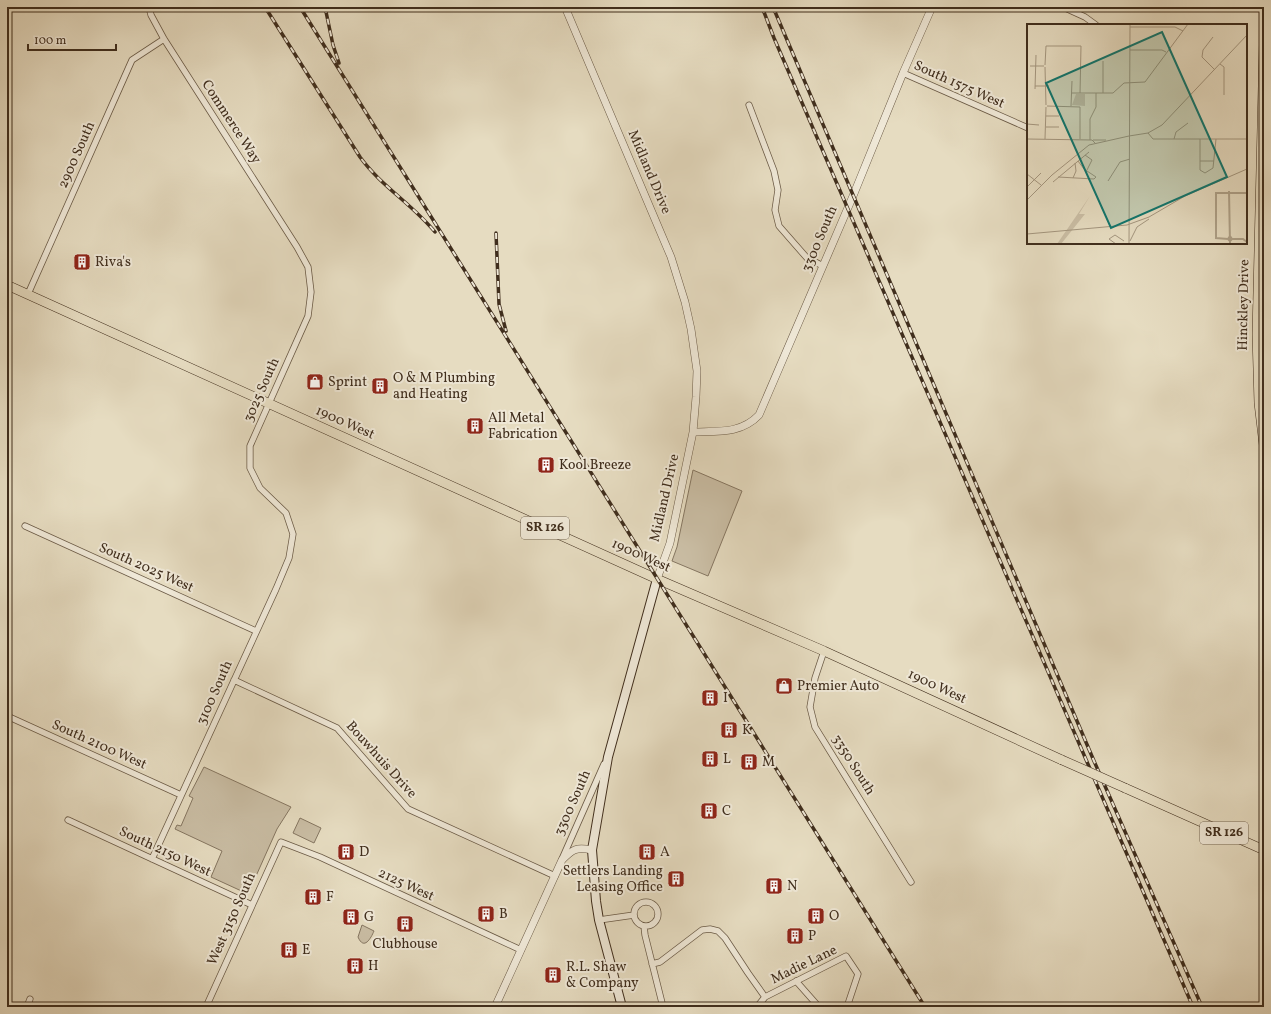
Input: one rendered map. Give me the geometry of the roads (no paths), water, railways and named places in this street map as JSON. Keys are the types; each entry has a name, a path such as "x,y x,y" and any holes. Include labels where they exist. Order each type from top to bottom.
{"main road":[{"name":"Hinckley Drive","path":"1264,45 1258,334 1259,403 1264,445"},
{"name":"1900 West","path":"7,285 657,579 824,651 1062,760 1264,850"},
{"name":"Midland Drive","path":"622,1007 599,920 592,850 608,757 657,579"}],"street":[{"name":"Commerce Way","path":"149,7 164,39 297,247"},
{"name":"Midland Drive","path":"565,7 671,256 685,302 691,329 696,370 696,397 693,432 670,543 657,579"},
{"name":"3300 South","path":"693,432 723,431 740,428 752,423 759,415 932,7"},
{"path":"1063,7 1085,17 1095,24"},
{"name":"2900 South","path":"28,294 132,60 164,39"},
{"name":"South 1575 West","path":"903,73 1027,128"},
{"path":"749,105 774,171 778,190 775,210 779,226 807,258 823,266"},
{"name":"3025 South","path":"293,534 286,513 260,488 250,468 250,446 308,316 312,292 309,272 308,267 297,247"},
{"name":"South 2025 West","path":"25,526 256,631"},
{"name":"3100 South","path":"152,859 289,558 293,534"},
{"name":"3350 South","path":"824,651 815,678 810,707 815,727 911,882"},
{"name":"Bouwhuis Drive","path":"234,680 337,728 408,809 554,876"},
{"name":"South 2100 West","path":"7,716 181,795"},
{"name":"3300 South","path":"495,1007 608,757"},
{"name":"South 2150 West","path":"68,820 252,905"},
{"name":"West 3150 South","path":"206,1007 281,842"},
{"name":"2125 West","path":"281,842 326,860 521,950"},
{"name":"3300 South","path":"562,860 572,850 583,848 592,850"},
{"path":"647,902 654,906 658,912 656,920 651,925 644,926 638,923 634,915 636,908 642,903 647,902"},
{"path":"599,920 634,915"},
{"path":"644,926 663,1007"},
{"path":"652,964 660,962 702,930 710,929 718,931 725,938 765,997"},
{"name":"Madie Lane","path":"757,1007 765,997 846,956 858,974 846,1007"},
{"path":"796,981 819,1007"},
{"path":"27,1007 30,999"}],"railway":[{"path":"265,7 360,157 377,177 417,213 435,232"},
{"path":"300,7 925,1007"},
{"path":"325,7 333,45 339,63"},
{"path":"762,7 774,38 1193,1007"},
{"path":"773,7 1094,761 1202,1007"},
{"path":"496,233 499,304 506,331"}],"place":[{"name":"Riva's","path":"82,262"},
{"name":"Sprint","path":"315,382"},
{"name":"O & M Plumbing and Heating","path":"380,386"},
{"name":"All Metal Fabrication","path":"475,426"},
{"name":"Kool Breeze","path":"546,465"},
{"name":"Premier Auto","path":"784,686"},
{"name":"I","path":"710,698"},
{"name":"K","path":"729,730"},
{"name":"L","path":"710,759"},
{"name":"M","path":"749,762"},
{"name":"C","path":"709,811"},
{"name":"D","path":"346,852"},
{"name":"A","path":"647,852"},
{"name":"Settlers Landing Leasing Office","path":"676,879"},
{"name":"N","path":"774,886"},
{"name":"F","path":"313,897"},
{"name":"B","path":"486,914"},
{"name":"O","path":"816,916"},
{"name":"G","path":"351,917"},
{"name":"Clubhouse","path":"405,924"},
{"name":"P","path":"795,936"},
{"name":"E","path":"289,950"},
{"name":"H","path":"355,966"},
{"name":"R.L. Shaw & Company","path":"553,975"}]}
